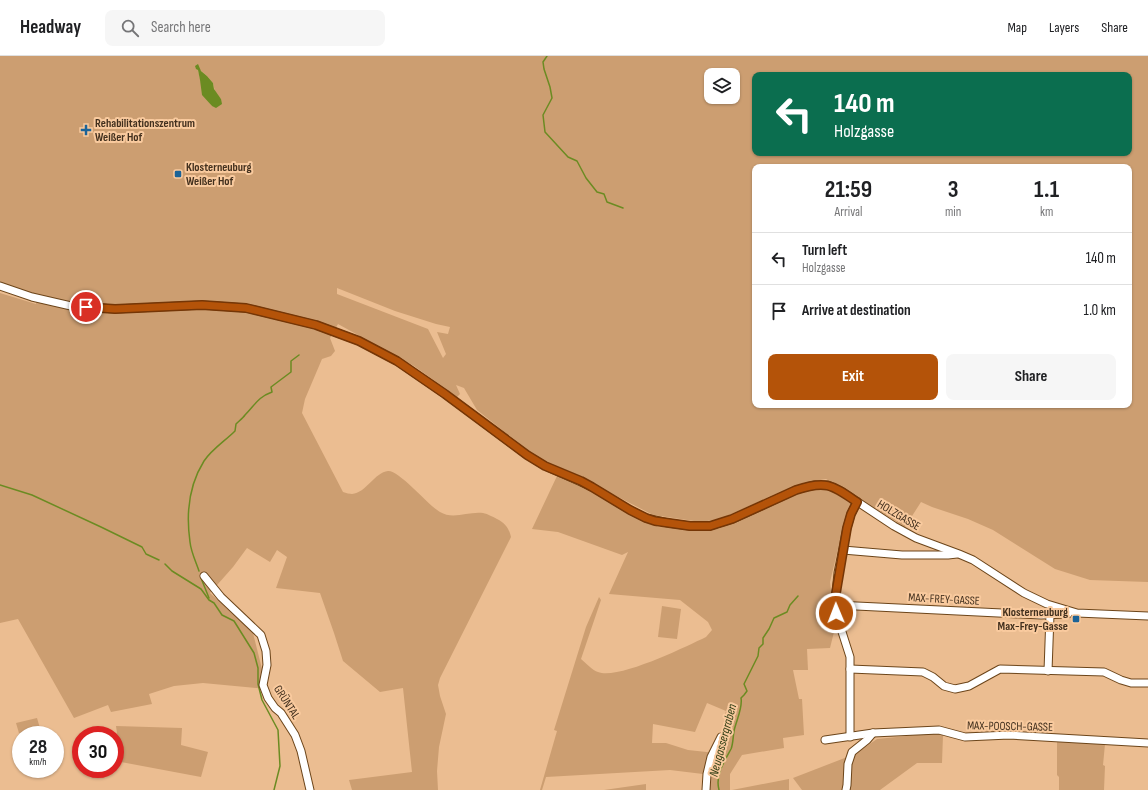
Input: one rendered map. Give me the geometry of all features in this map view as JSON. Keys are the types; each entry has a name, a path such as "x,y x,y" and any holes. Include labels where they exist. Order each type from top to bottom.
{"street":[{"name":"HOLZGASSE","path":"0,286 32,297 71,306 115,309 202,305 246,308 316,325 359,341 397,361 445,394 527,455 545,466 581,481 646,518 655,521 690,526 710,526 732,519 796,490 814,484 828,485 834,487 894,526 924,542 973,560 1042,602 1076,613 1148,616"},
{"path":"850,736 850,657 838,620 836,593 838,572 848,521 857,502"},
{"path":"922,555 924,542"},
{"path":"843,550 902,555 959,554"},
{"name":"GRÜNTAL","path":"204,576 221,598 262,634 266,651 267,665 263,685 268,698 275,708 281,713 295,735 301,752 310,790"},
{"path":"1041,615 1042,602"},
{"name":"MAX-FREY-GASSE","path":"836,604 1041,615 1076,613"},
{"path":"1048,670 1050,615"},
{"path":"850,669 923,672 933,677 944,686 955,689 969,686 1000,669 1104,672 1131,683 1148,683"},
{"name":"MAX-POOSCH-GASSE","path":"825,740 873,733 939,730 965,737 1009,735 1148,743"},
{"path":"846,790 848,764 852,752 873,733"},
{"path":"706,790 707,774 711,757 721,737"}],"shaded area":[{"path":"0,56 1148,56 1148,582 1090,580 1055,569 993,530 921,502 905,527 826,479 803,483 720,519 701,522 653,515 535,456 477,410 464,388 456,385 460,394 457,397 414,366 338,324 330,338 335,351 331,356 322,359 305,399 302,413 343,492 351,494 357,493 383,472 393,472 440,512 450,515 478,513 487,514 504,524 508,528 511,537 440,678 438,685 446,714 439,747 437,771 438,790 352,790 349,780 412,772 403,688 380,692 343,661 320,593 276,588 287,557 277,550 270,562 247,548 233,567 210,593 253,633 267,689 203,683 174,686 149,694 152,704 111,712 108,705 74,718 18,619 0,623 0,293 36,304 37,296 0,283","holes":["199,69 213,83 215,92 221,99 212,106 204,93 198,70","337,288 395,311 450,327 448,334 437,332 446,354 443,358 428,329 337,294"]},
{"path":"198,64 201,71 213,83 214,89 221,99 222,104 216,108 212,106 202,95 198,70 195,66"},
{"path":"557,476 573,481 659,524 657,527 718,529 795,493 814,487 827,488 837,491 852,501 846,516 830,582 835,628 830,648 807,649 808,670 793,670 799,699 802,699 804,735 783,738 784,748 742,755 730,774 730,790 705,790 703,774 670,770 546,777 542,790 540,790 557,731 554,730 586,627 599,597 601,600 581,659 598,672 608,673 620,671 652,661 706,637 712,630 708,622 680,600 609,594 628,552 622,555 558,532 532,529","holes":["707,703 726,711 716,753 688,750 666,743 652,743 653,724 695,732"]},
{"path":"662,606 681,609 677,639 658,637"},
{"path":"37,718 39,726 17,726 16,723"},
{"path":"124,726 182,728 181,745 208,752 201,777 124,763"},
{"path":"937,733 943,735 942,763 917,763 880,790 802,790 793,778 855,754 877,739"},
{"path":"1057,742 1105,744 1103,765 1105,766 1104,790 1059,790 1059,777 1057,775"},
{"path":"789,779 789,790 732,790"},
{"path":"646,784 646,790 604,790"}],"waterway":[{"path":"547,56 543,62 552,98 543,115 545,132 568,157 577,161 586,178 597,192 604,194 607,202 623,208"},
{"path":"199,571 192,553 188,521 192,490 199,470 211,453 235,431 236,424 260,399 272,392 271,387 291,372 291,361 299,355"},
{"path":"0,485 32,495 101,527 142,547 146,554 159,560"},
{"path":"165,564 172,571 201,589 209,600 214,603 222,615 234,621 254,653 258,668 258,684 262,700 278,730 280,766 274,790"},
{"path":"201,578 209,598"},
{"name":"Neugassergraben","path":"719,790 719,774 732,747 734,731 741,706 741,698 747,691 744,684 758,656 759,648 763,644 763,638 774,618 787,612 790,605 798,596"}],"place":[{"name":"Rehabilitationszentrum Weißer Hof","path":"86,130"},
{"name":"Klosterneuburg Weißer Hof","path":"178,174"},
{"name":"Klosterneuburg Max-Frey-Gasse","path":"1076,619"}],"route":[{"path":"86,307 115,309 202,305 246,308 316,325 359,341 397,361 471,412 527,455 545,466 561,474 581,481 630,510 655,521 690,526 710,526 732,519 806,486 821,484 834,487 841,490 857,502 848,521 838,572 836,613"}]}
